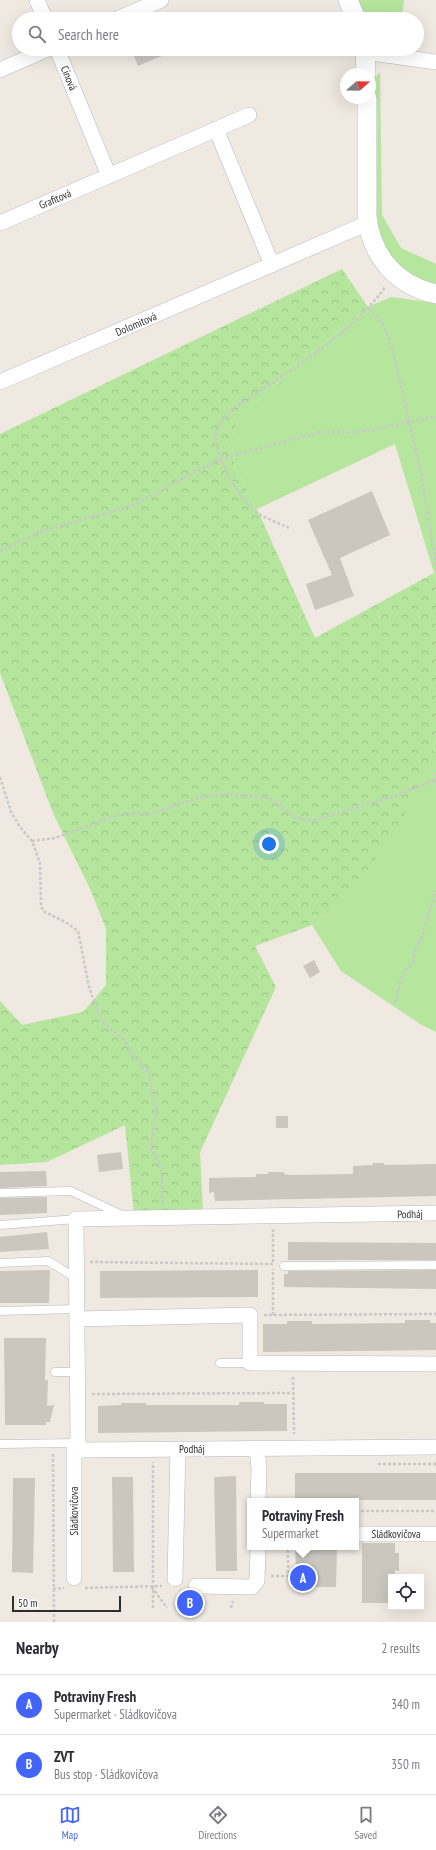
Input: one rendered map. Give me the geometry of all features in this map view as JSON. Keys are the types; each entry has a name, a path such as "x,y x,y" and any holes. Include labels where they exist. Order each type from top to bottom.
{"street":[{"path":"38,0 42,12"},
{"path":"133,12 161,0"},
{"path":"348,0 353,12"},
{"path":"0,70 32,56"},
{"name":"Cínová","path":"61,56 109,176"},
{"path":"365,56 366,68"},
{"path":"400,56 436,62"},
{"path":"367,104 368,223 372,242 378,254 394,273 420,289 436,294"},
{"name":"Grafitová","path":"0,223 249,115"},
{"path":"216,130 272,265"},
{"name":"Dolomitová","path":"0,382 368,223"},
{"name":"Podháj","path":"76,1220 436,1213"},
{"path":"76,1220 76,1443"},
{"path":"76,1314 250,1314 250,1363 436,1364"},
{"name":"Podháj","path":"76,1443 82,1450 436,1447"},
{"name":"Sládkovičova","path":"75,1585 76,1443"},
{"path":"257,1448 259,1468 258,1498"},
{"path":"171,1582 178,1449"},
{"name":"Sládkovičova","path":"359,1534 436,1534"},
{"path":"196,1586 252,1587 257,1582 258,1550"}],"lane":[{"path":"0,1193 71,1191 129,1219"},
{"path":"0,1225 76,1220"},
{"path":"0,1263 48,1261 76,1278"},
{"path":"284,1266 436,1265"},
{"path":"0,1311 76,1314"},
{"path":"220,1363 250,1363"},
{"path":"55,1372 77,1372"},
{"path":"0,1444 76,1443"}],"path":[{"path":"289,528 255,512 243,498 220,458 215,442 216,432 222,420 232,409 332,340 369,308 394,273"},
{"path":"369,308 378,316 386,329 392,348 422,477 436,566"},
{"path":"0,551 42,531 131,506 220,458 320,432 358,432 436,417"},
{"path":"436,773 434,780 436,784"},
{"path":"0,777 11,812 20,827 32,841 40,863 41,905 43,911 67,923 78,931 89,986 101,1020 124,1040 132,1054 148,1071 156,1110 151,1148 158,1160 162,1175 162,1200 169,1208 170,1218"},
{"path":"32,841 55,838 113,817 130,813 152,813 202,798 227,794 269,798 297,818 311,821 398,795 434,780"},
{"path":"395,1002 403,973 413,962 436,890"},
{"path":"273,1216 273,1314"},
{"path":"76,1262 273,1264"},
{"path":"250,1314 436,1314"},
{"path":"293,1363 294,1448"},
{"path":"77,1394 293,1393"},
{"path":"53,1444 54,1622"},
{"path":"153,1449 153,1608"},
{"path":"359,1511 436,1511"},
{"path":"257,1576 288,1576 288,1550"},
{"path":"53,1589 75,1585 152,1586 171,1582"},
{"path":"152,1586 167,1608"}],"green space":[{"path":"357,0 404,0 403,12 361,12"},
{"path":"380,72 382,215 401,248 436,264 436,286 413,275 396,263 385,246 375,222 374,104 376,104 376,77"},
{"path":"342,269 368,307 307,356 240,417 231,438 235,468 257,509 315,638 434,573 436,590 436,731 433,753 399,825 344,903 312,925 255,946 276,987 200,1152 203,1212 134,1215 125,1125 47,1162 0,1165 0,1001 22,1025 83,1012 106,985 106,929 91,891 53,813 0,673 0,434"},
{"path":"391,297 436,303 436,590 434,573 395,444 257,509 235,468 231,438 240,417 307,356 368,307"},
{"path":"436,731 436,1032 420,1024 341,971 312,925 344,903 433,753"}],"building":[{"path":"134,56 162,56 138,66"},
{"path":"372,491 390,535 340,558 354,596 315,610 306,584 332,575 308,520"},
{"path":"314,960 320,972 310,978 303,966"},
{"path":"276,1116 288,1116 288,1128 276,1128"},
{"path":"121,1152 123,1169 99,1172 97,1155"},
{"path":"373,1163 384,1163 384,1165 436,1164 436,1196 215,1201 214,1192 209,1193 209,1178 256,1177 256,1174 268,1174 268,1172 284,1172 284,1174 289,1175 353,1174 353,1166 373,1165"},
{"path":"46,1171 47,1186 0,1188 0,1172"},
{"path":"47,1197 47,1213 0,1215 0,1198"},
{"path":"47,1232 49,1249 0,1252 0,1237"},
{"path":"288,1242 436,1243 436,1260 288,1260"},
{"path":"50,1270 49,1303 0,1303 0,1271"},
{"path":"258,1270 258,1297 100,1298 100,1271"},
{"path":"436,1270 436,1289 284,1287 284,1274 288,1274 288,1271"},
{"path":"405,1320 430,1320 430,1323 436,1323 436,1350 263,1352 263,1324 287,1324 287,1321 312,1321 312,1324 405,1323"},
{"path":"4,1338 46,1338 45,1380 48,1380 47,1406 54,1405 50,1422 46,1422 46,1425 5,1425"},
{"path":"239,1402 287,1404 287,1431 98,1433 98,1406 121,1405 121,1403 146,1403 146,1405 239,1405"},
{"path":"295,1473 436,1473 436,1500 295,1498"},
{"path":"236,1476 237,1571 216,1571 214,1477"},
{"path":"112,1477 133,1477 134,1572 113,1572"},
{"path":"13,1478 35,1478 33,1573 12,1572"},
{"path":"362,1543 395,1543 395,1553 399,1553 399,1571 395,1570 395,1574 388,1574 388,1603 362,1603"},
{"path":"295,1550 337,1550 336,1587 293,1587 294,1571 296,1571"}],"place":[{"name":"Potraviny Fresh","path":"303,1578"},
{"name":"ZVT","path":"190,1603"}]}
